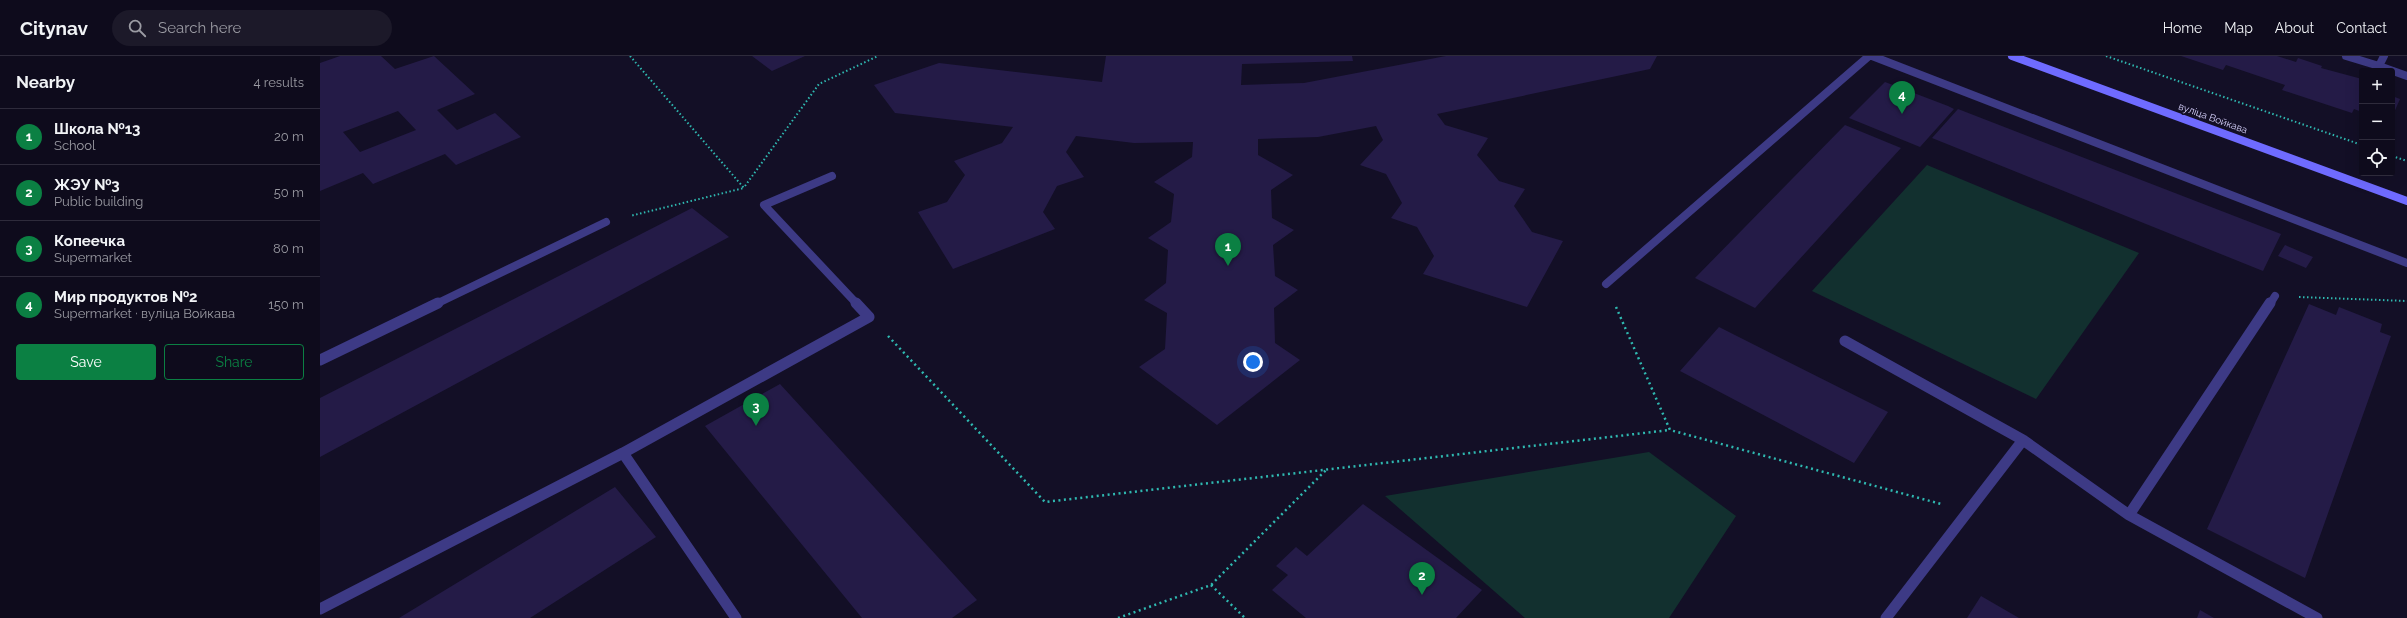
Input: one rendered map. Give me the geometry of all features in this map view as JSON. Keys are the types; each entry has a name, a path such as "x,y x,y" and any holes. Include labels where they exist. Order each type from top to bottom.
{"main road":[{"name":"вуліца Войкава","path":"2012,56 2407,201"}],"lane":[{"path":"1606,284 1870,56 2407,263"},
{"path":"2346,56 2407,76"},
{"path":"2379,66 2384,56"},
{"path":"320,609 623,453 869,317 764,205 832,176"},
{"path":"320,360 606,222"},
{"path":"2129,515 2275,296"},
{"path":"1845,341 2022,440 2129,515 2317,618"},
{"path":"1886,618 2022,440"},
{"path":"623,453 736,618"}],"path":[{"path":"630,56 744,188 764,205"},
{"path":"606,222 744,188 819,84 878,56"},
{"path":"2106,56 2359,144"},
{"path":"2395,157 2407,161"},
{"path":"1606,284 1670,430"},
{"path":"2275,296 2407,301"},
{"path":"869,317 1045,502 1670,430 1968,511"},
{"path":"1118,618 1211,585 1327,470"},
{"path":"1211,585 1245,618"}],"green space":[{"path":"1927,165 2139,253 2036,399 1812,291"},
{"path":"1649,452 1736,516 1669,618 1525,618 1385,496"}],"building":[{"path":"340,56 381,56 395,69 434,56 475,94 437,110 457,130 495,113 521,137 456,165 445,154 373,184 363,173 320,191 320,63","holes":["398,111 416,130 360,152 343,132"]},
{"path":"752,56 805,56 772,71"},
{"path":"1106,56 1352,56 1353,61 1242,64 1241,85 1304,83 1446,56 1657,56 1650,69 1437,114 1445,125 1488,138 1477,155 1499,181 1525,189 1514,206 1532,232 1563,241 1527,307 1423,274 1434,256 1417,227 1391,218 1402,203 1386,174 1360,165 1383,140 1376,126 1318,137 1258,139 1258,155 1293,175 1271,190 1272,218 1294,230 1273,245 1275,276 1298,290 1274,308 1275,343 1300,360 1217,425 1139,367 1165,349 1167,313 1144,300 1166,283 1168,250 1148,238 1171,222 1174,194 1154,182 1192,157 1193,142 1134,143 1076,136 1066,152 1084,177 1057,186 1043,212 1055,229 953,269 918,212 947,202 965,175 954,161 1002,143 1013,127 895,113 874,85 939,63 1102,82"},
{"path":"2181,56 2277,56 2296,62 2298,58 2322,66 2321,68 2359,78 2359,111 2354,109 2352,113 2282,90 2285,85 2226,65 2223,70"},
{"path":"1885,82 1954,109 1920,147 1849,118"},
{"path":"2395,97 2400,99 2395,110"},
{"path":"1958,109 2281,234 2263,271 1932,138"},
{"path":"1845,125 1901,148 1755,308 1695,278"},
{"path":"692,208 729,237 320,457 320,398"},
{"path":"2285,245 2313,257 2306,268 2278,256"},
{"path":"2309,304 2336,315 2339,307 2382,324 2380,332 2391,336 2305,578 2207,529"},
{"path":"1719,327 1888,412 1854,463 1680,371"},
{"path":"780,384 977,600 952,618 862,618 705,426"},
{"path":"615,487 656,537 530,618 399,618"},
{"path":"1363,504 1482,590 1456,618 1306,618 1272,590 1288,575 1276,566 1296,547 1307,556"},
{"path":"1981,596 2019,618 1967,618"},
{"path":"2200,610 2214,618 2197,618"}],"place":[{"name":"Мир продуктов №2","path":"1902,114"},
{"name":"Школа №13","path":"1228,266"},
{"name":"Копеечка","path":"756,426"},
{"name":"ЖЭУ №3","path":"1422,595"}]}
